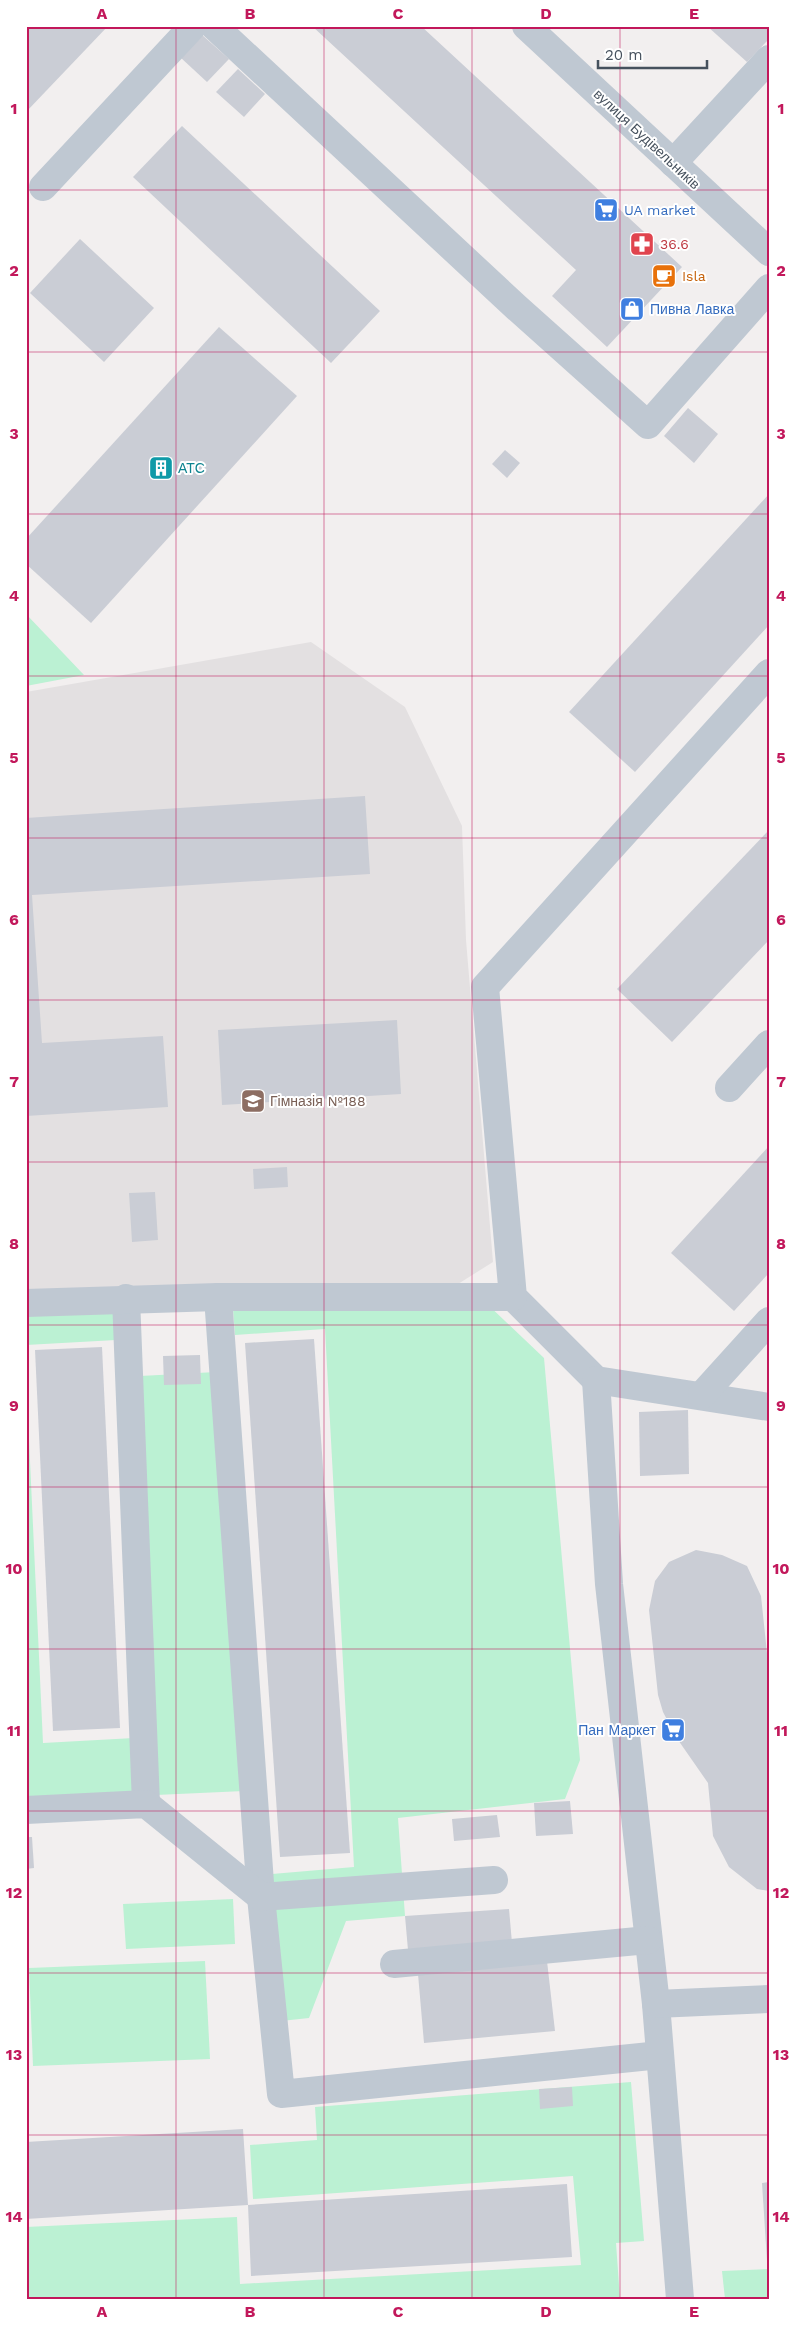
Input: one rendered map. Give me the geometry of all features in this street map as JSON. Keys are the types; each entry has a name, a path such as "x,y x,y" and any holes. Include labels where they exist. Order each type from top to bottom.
{"street":[{"path":"43,187 193,26"},
{"path":"214,26 516,307 648,425 769,288"},
{"name":"вулиця Будівельників","path":"526,26 769,252"},
{"path":"673,163 769,59"},
{"path":"769,673 485,987 513,1297 596,1380 702,1395 769,1407"},
{"path":"729,1088 769,1044"},
{"path":"218,1297 262,1897 281,2094 660,2056"},
{"path":"26,1303 126,1298 513,1297"},
{"path":"126,1298 146,1804"},
{"path":"702,1395 769,1321"},
{"path":"596,1380 609,1584 656,2004 680,2299"},
{"path":"26,1810 146,1804 262,1897 494,1880"},
{"path":"394,1964 648,1940"},
{"path":"656,2004 769,1999"}],"shaded area":[{"name":"Гімназія №188","path":"311,642 405,707 462,826 466,940 493,1262 458,1284 26,1291 26,692"}],"green space":[{"path":"26,614 84,675 26,686"},
{"path":"484,1301 544,1358 580,1760 565,1799 398,1818 405,1916 346,1921 309,2018 281,2021 272,1874 354,1867 325,1329 235,1335 233,1309"},
{"path":"115,1307 116,1340 26,1345 26,1311"},
{"path":"216,1372 244,1791 156,1795 140,1376"},
{"path":"26,1374 43,1743 134,1738 135,1798 26,1803"},
{"path":"233,1899 235,1944 126,1949 123,1904"},
{"path":"205,1961 210,2059 33,2066 29,1968"},
{"path":"631,2082 644,2241 616,2243 620,2299 26,2299 26,2227 237,2217 240,2284 581,2265 573,2176 253,2199 250,2145 317,2140 315,2107"},
{"path":"769,2269 769,2299 725,2299 722,2271"}],"building":[{"path":"26,26 108,26 26,112"},
{"path":"312,26 421,26 682,267 607,347 552,296 576,270"},
{"path":"707,26 769,26 769,39 747,62"},
{"path":"201,34 229,59 207,82 180,57"},
{"path":"238,69 265,94 244,117 216,92"},
{"path":"182,126 380,311 331,363 133,177"},
{"path":"80,239 154,308 104,362 30,293"},
{"name":"АТС","path":"219,327 297,396 91,623 26,564 26,539"},
{"path":"688,408 718,434 694,463 664,436"},
{"path":"505,450 520,463 507,478 492,464"},
{"path":"769,494 769,625 635,772 569,712"},
{"path":"365,796 370,874 32,895 42,1043 163,1036 168,1107 26,1116 26,818"},
{"path":"769,830 769,940 672,1042 617,989"},
{"path":"397,1020 401,1094 222,1105 218,1030"},
{"path":"769,1146 769,1273 734,1311 671,1253"},
{"path":"287,1167 288,1187 254,1189 253,1169"},
{"path":"155,1192 158,1240 132,1242 129,1193"},
{"path":"314,1339 350,1853 280,1857 245,1343"},
{"path":"102,1347 120,1728 53,1731 35,1350"},
{"path":"200,1355 201,1384 164,1385 163,1356"},
{"path":"688,1410 689,1474 640,1476 639,1412"},
{"path":"696,1550 722,1555 747,1566 761,1596 769,1672 769,1891 757,1889 729,1867 713,1836 708,1783 676,1737 663,1712 658,1695 649,1610 655,1581 669,1562"},
{"path":"570,1801 573,1834 536,1836 534,1803"},
{"path":"497,1815 500,1837 454,1841 452,1819"},
{"path":"26,1837 32,1837 34,1868 26,1869"},
{"path":"509,1909 512,1943 408,1950 405,1916"},
{"path":"547,1961 555,2031 424,2043 418,1974"},
{"path":"572,2087 573,2106 540,2109 539,2089"},
{"path":"243,2129 248,2205 26,2219 26,2142"},
{"path":"769,2182 769,2261 767,2261 762,2183"},
{"path":"567,2184 572,2257 251,2276 248,2205"}],"place":[{"name":"UA market","path":"606,210"},
{"name":"36.6","path":"642,244"},
{"name":"Isla","path":"664,276"},
{"name":"Пивна Лавка","path":"632,309"},
{"name":"АТС","path":"161,468"},
{"name":"Гімназія №188","path":"253,1101"},
{"name":"Пан Маркет","path":"673,1730"}]}
